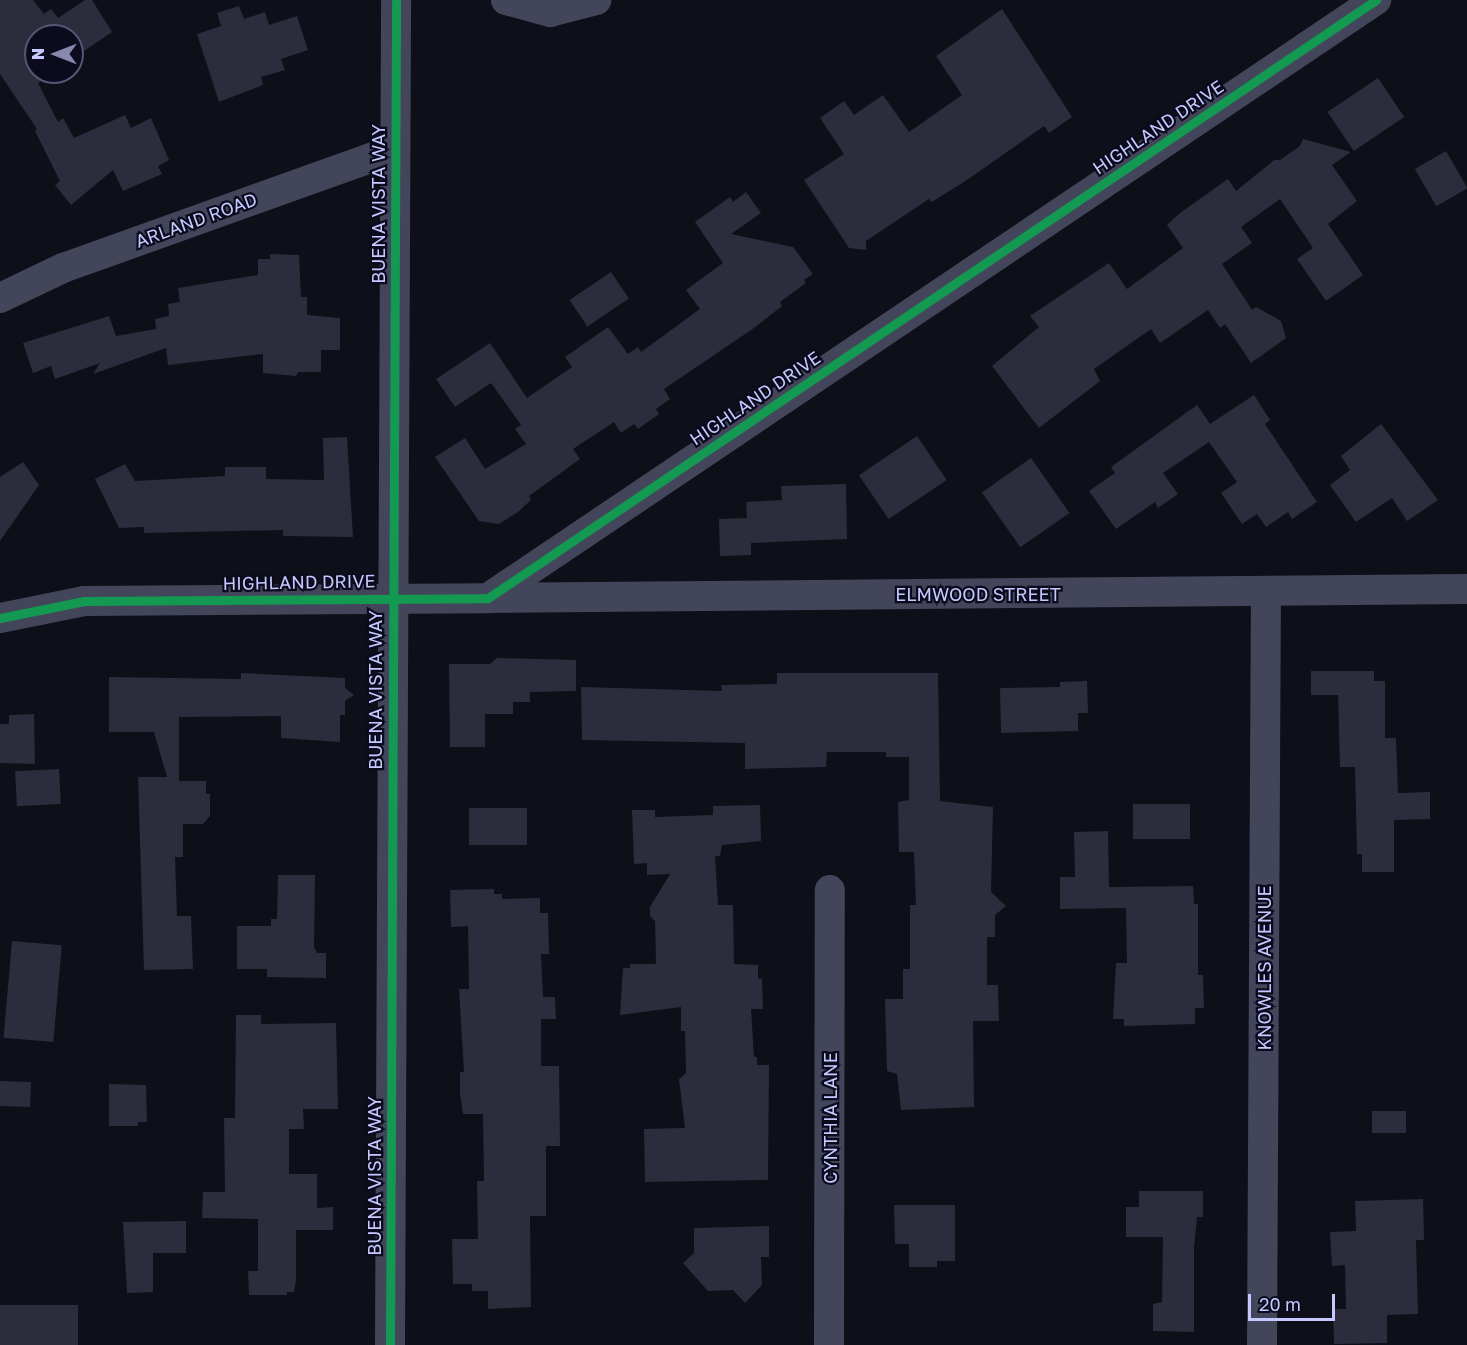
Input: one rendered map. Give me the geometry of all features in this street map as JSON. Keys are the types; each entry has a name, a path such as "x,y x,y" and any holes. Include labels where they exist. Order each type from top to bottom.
{"street":[{"name":"BUENA VISTA WAY","path":"390,1345 396,0"},
{"path":"506,0 550,12 596,0"},
{"name":"HIGHLAND DRIVE","path":"0,618 84,601 488,598 1375,0"},
{"name":"ARLAND ROAD","path":"0,298 63,268 395,148"},
{"name":"ELMWOOD STREET","path":"488,598 1467,589"},
{"name":"KNOWLES AVENUE","path":"1262,1345 1266,592"},
{"path":"0,603 41,610"},
{"name":"CYNTHIA LANE","path":"829,1345 830,890"}],"building":[{"path":"0,0 33,0 44,14 51,9 58,18 85,0 92,0 112,32 84,51 84,24 24,24 24,84 39,84 58,122 63,118 74,138 125,115 131,128 151,118 169,160 158,166 162,174 123,191 113,170 71,205 55,185 60,181 35,131 37,129 0,74"},
{"path":"239,6 244,19 265,12 269,25 297,16 308,50 281,59 285,70 261,77 263,85 219,102 197,34 221,26 217,13"},
{"path":"1002,9 1072,117 1049,133 1044,126 967,180 932,202 929,199 866,241 866,250 849,248 804,180 844,154 820,118 844,101 854,115 883,95 909,132 962,95 936,56"},
{"path":"1378,78 1404,117 1354,151 1327,112"},
{"path":"1303,139 1351,152 1332,165 1357,201 1328,224 1363,275 1326,301 1297,259 1313,248 1280,199 1241,227 1252,243 1222,264 1252,310 1256,307 1281,321 1286,338 1251,363 1225,324 1220,328 1208,310 1160,343 1151,329 1094,369 1100,381 1039,428 992,366 1039,327 1030,316 1109,263 1127,289 1183,248 1167,225 1180,213 1228,179 1236,191 1274,160 1280,160 1300,146"},
{"path":"1446,151 1467,189 1436,206 1415,169"},
{"path":"746,192 761,213 731,234 793,247 813,274 804,280 806,283 780,302 782,306 754,328 664,389 670,399 656,409 659,414 638,429 634,424 621,433 614,422 573,449 580,459 529,496 531,500 518,512 499,524 479,521 435,457 465,438 485,469 526,444 515,429 521,425 491,383 455,407 436,379 490,343 527,398 572,367 565,357 608,327 628,354 638,347 641,352 700,309 686,290 723,263 695,222 730,197 733,202"},
{"path":"270,254 299,255 301,297 307,297 307,315 340,318 340,350 321,350 321,372 298,372 296,376 263,373 263,354 168,365 166,348 93,374 100,363 55,379 51,366 33,373 23,343 109,316 116,336 156,329 155,319 169,316 168,304 180,302 178,288 258,275 258,259 270,259"},
{"path":"611,272 629,299 587,326 570,300"},
{"path":"1254,395 1270,420 1265,424 1317,502 1292,519 1288,512 1266,527 1257,514 1242,524 1221,493 1237,482 1209,442 1163,473 1178,494 1158,508 1155,502 1116,529 1089,491 1115,473 1111,467 1197,405 1210,424"},
{"path":"1381,424 1438,500 1407,521 1392,498 1356,522 1330,485 1350,470 1341,456"},
{"path":"917,436 947,480 889,519 859,475"},
{"path":"347,437 353,537 283,536 283,530 144,533 144,527 119,528 95,479 125,464 135,481 225,476 225,467 266,467 266,479 324,480 323,438"},
{"path":"1031,458 1069,513 1020,547 982,492"},
{"path":"23,462 39,485 0,541 0,477"},
{"path":"846,484 847,539 751,543 751,555 720,556 719,519 747,518 746,502 782,500 781,486"},
{"path":"497,658 576,660 576,691 530,692 530,702 513,702 513,714 485,714 485,747 450,747 449,664 490,664"},
{"path":"1311,671 1374,671 1374,681 1385,681 1385,738 1396,738 1398,793 1430,792 1430,819 1394,820 1394,872 1362,872 1362,854 1357,854 1355,767 1340,767 1338,695 1311,695"},
{"path":"241,673 345,678 345,688 354,695 345,701 345,715 340,715 340,742 281,738 281,716 179,717 179,781 206,781 206,794 210,794 210,816 203,824 183,824 183,857 175,857 177,916 191,916 193,969 144,970 138,777 167,777 154,732 109,732 109,677 241,679"},
{"path":"777,673 938,673 940,801 993,807 991,892 1006,906 995,915 995,937 987,937 987,985 998,985 999,1021 973,1021 974,1107 901,1110 897,1074 887,1071 885,999 903,999 903,969 910,969 910,905 916,905 914,852 899,852 898,802 909,800 909,757 886,757 886,752 827,752 826,767 745,769 745,743 582,740 581,687 722,691 721,685 777,684"},
{"path":"1087,681 1088,713 1078,713 1078,731 1001,733 1000,688 1060,687 1060,682"},
{"path":"34,714 35,764 0,763 0,724 9,724 9,715"},
{"path":"59,769 61,804 17,806 15,771"},
{"path":"1133,804 1190,804 1190,839 1133,839"},
{"path":"760,805 761,841 722,845 720,856 715,856 718,905 733,905 734,964 758,965 758,979 762,978 763,1009 751,1009 754,1057 757,1057 757,1065 769,1065 768,1180 645,1182 644,1129 685,1128 679,1079 686,1073 685,1031 681,1031 681,1007 620,1015 623,968 630,968 630,964 656,964 655,921 650,916 650,907 670,874 647,875 647,863 634,864 632,810 655,810 655,817 713,815 713,806"},
{"path":"469,808 527,808 527,845 469,845"},
{"path":"1108,831 1109,887 1193,886 1194,904 1198,904 1198,975 1203,975 1204,1008 1195,1008 1195,1024 1124,1026 1124,1019 1113,1019 1116,963 1127,963 1126,908 1060,909 1060,877 1075,877 1074,832"},
{"path":"278,875 315,875 314,947 317,953 326,953 326,978 267,977 267,969 237,969 237,926 271,926 271,919 277,919"},
{"path":"494,889 494,894 502,894 502,899 540,898 540,913 548,913 549,954 541,954 543,997 555,997 556,1019 541,1019 541,1066 559,1066 560,1146 546,1146 546,1216 530,1216 531,1307 488,1309 488,1291 472,1291 472,1284 453,1284 452,1239 478,1239 477,1181 484,1181 483,1114 463,1114 460,1094 460,1072 464,1072 459,989 469,989 468,926 451,927 450,890"},
{"path":"12,941 62,945 53,1042 4,1038"},
{"path":"236,1015 261,1015 261,1024 336,1023 338,1109 303,1109 304,1129 289,1129 289,1174 317,1174 317,1208 333,1207 333,1230 296,1230 296,1280 294,1292 287,1292 287,1295 249,1295 248,1271 258,1271 258,1219 202,1218 203,1192 225,1192 224,1118 235,1118"},
{"path":"0,1081 31,1082 30,1107 0,1106"},
{"path":"109,1084 146,1085 147,1122 138,1122 138,1126 109,1126"},
{"path":"1372,1111 1406,1111 1406,1133 1372,1133"},
{"path":"1139,1191 1203,1191 1203,1217 1197,1217 1194,1248 1194,1332 1153,1331 1153,1304 1162,1302 1163,1237 1126,1237 1126,1207 1139,1207"},
{"path":"1423,1199 1424,1240 1416,1240 1418,1314 1387,1315 1387,1343 1334,1344 1333,1309 1346,1309 1345,1265 1332,1266 1330,1232 1356,1231 1355,1201"},
{"path":"894,1205 955,1205 955,1261 937,1261 937,1267 909,1267 909,1244 895,1244"},
{"path":"186,1221 186,1253 153,1253 153,1292 127,1293 123,1222"},
{"path":"769,1226 769,1257 761,1257 762,1285 745,1303 733,1290 708,1291 683,1263 694,1253 694,1228"},
{"path":"0,1305 78,1305 78,1345 0,1345"}],"cycle path":[{"path":"390,1345 396,0"},
{"path":"0,618 84,601 488,598 1376,0"}]}
